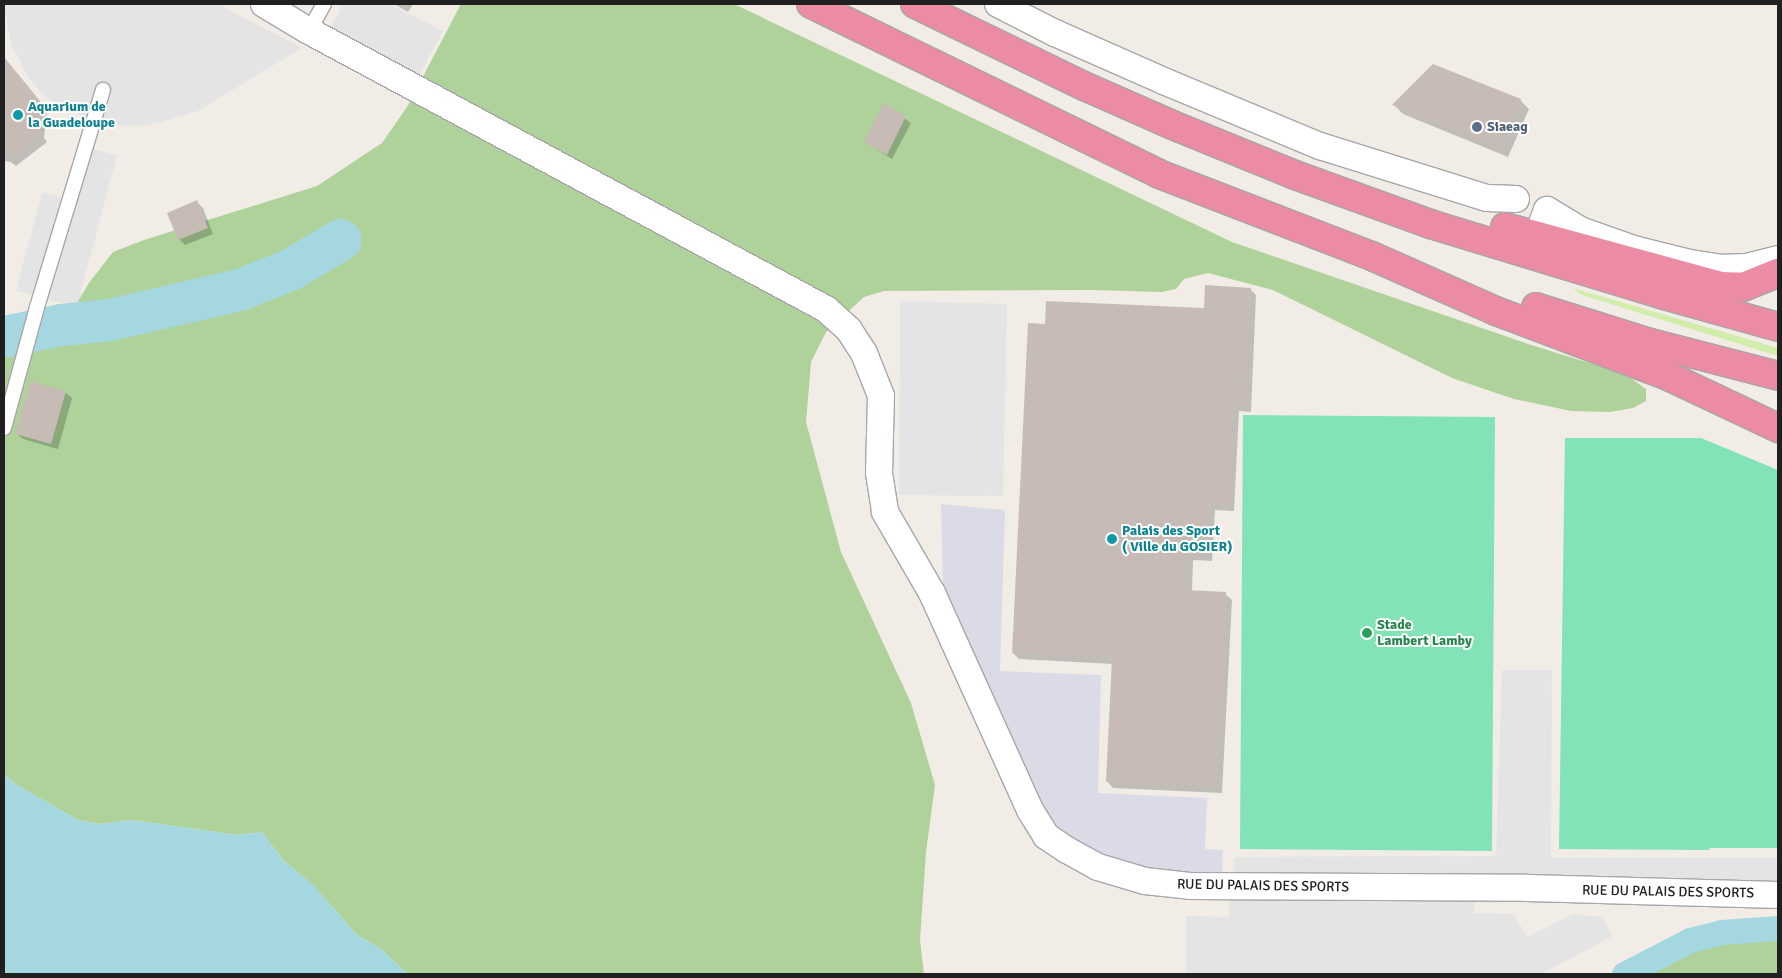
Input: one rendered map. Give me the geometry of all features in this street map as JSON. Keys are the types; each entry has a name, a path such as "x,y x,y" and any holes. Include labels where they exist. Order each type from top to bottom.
{"highway":[{"path":"811,4 1159,174 1374,257 1496,311 1668,376 1778,428"},
{"path":"916,4 959,26 1170,124 1295,175 1430,224 1660,294 1778,327"},
{"path":"925,4 959,26"},
{"path":"1170,124 1537,236 1720,286 1743,287 1778,273"},
{"path":"1374,257 1647,342 1778,376"}],"street":[{"name":"RUE DU PALAIS DES SPORTS","path":"264,4 309,31 826,309 850,330 864,353 881,396 879,473 885,512 932,593 1030,810 1046,836 1098,867 1145,882 1234,888 1527,888 1778,895"},
{"path":"998,4 1055,33 1149,75 1320,146 1486,198 1516,199"},
{"path":"1537,236 1547,210 1580,230 1634,249 1690,263 1720,268 1746,267 1778,259"}],"lane":[{"path":"309,31 324,4"},
{"path":"4,428 37,307 103,90"},
{"path":"1743,287 1778,288"}],"green space":[{"path":"461,4 734,4 1232,242 1528,344 1625,374 1646,389 1646,401 1633,408 1610,412 1571,411 1514,399 1452,378 1273,290 1208,273 1184,279 1176,289 1161,292 1093,290 884,291 864,297 826,332 811,362 806,422 841,552 911,703 935,785 926,852 920,940 924,974 407,974 381,949 357,935 314,886 283,860 262,832 237,835 132,820 99,824 78,820 15,784 4,774 4,347 47,342 60,331 89,283 113,252 144,240 317,186 382,143 407,107"},
{"path":"1573,288 1778,348 1778,356 1582,295"},
{"name":"Stade Lambert Lamby","path":"1243,415 1495,417 1492,851 1240,849"},
{"path":"1565,438 1701,438 1778,470 1778,848 1710,848 1709,850 1559,849"},
{"path":"1749,939 1778,941 1778,974 1652,974 1695,948"}],"shaded area":[{"path":"4,4 218,4 302,48 198,111 150,125 127,126 101,122 60,107 46,97 29,78 11,45"},
{"path":"343,4 390,4 443,31 418,78 329,31"},
{"path":"80,146 117,155 77,307 16,291 42,192 66,199"},
{"path":"900,301 1007,304 1003,496 899,495"},
{"path":"941,504 1005,510 1000,671 1101,675 1098,793 1207,798 1205,849 1223,850 1222,879 1180,878 1108,862 1046,821 943,590"},
{"path":"1502,670 1552,670 1551,858 1778,858 1778,896 1234,888 1235,857 1496,856"},
{"path":"1230,897 1474,900 1474,913 1513,914 1528,937 1573,914 1601,917 1613,936 1541,974 1186,974 1186,916 1229,917"}],"water":[{"path":"4,774 15,784 78,820 99,824 132,820 237,835 262,832 283,860 314,886 357,935 381,949 407,974 4,974"}],"building":[{"name":"Aquarium de la Guadeloupe","path":"4,57 40,101 37,129 40,134 4,162"},
{"name":"Siaeag","path":"1433,64 1521,99 1498,149 1392,105"},
{"path":"884,103 906,116 887,155 864,142"},
{"path":"197,200 208,228 178,240 167,213"},
{"name":"Palais des Sport ( Ville du GOSIER)","path":"1205,285 1251,288 1245,406 1233,406 1229,505 1209,504 1206,555 1188,555 1186,590 1226,592 1217,787 1106,782 1112,658 1012,653 1028,323 1045,324 1046,301 1204,308"},
{"path":"30,381 66,391 51,444 15,434"}],"waterway":[{"path":"4,337 62,325 110,320 240,290 290,270 341,240"},
{"path":"1624,974 1690,940 1721,932 1778,928"}],"place":[{"name":"Aquarium de la Guadeloupe","path":"18,115"},
{"name":"Siaeag","path":"1477,127"},
{"name":"Palais des Sport ( Ville du GOSIER)","path":"1112,539"},
{"name":"Stade Lambert Lamby","path":"1367,633"}]}
